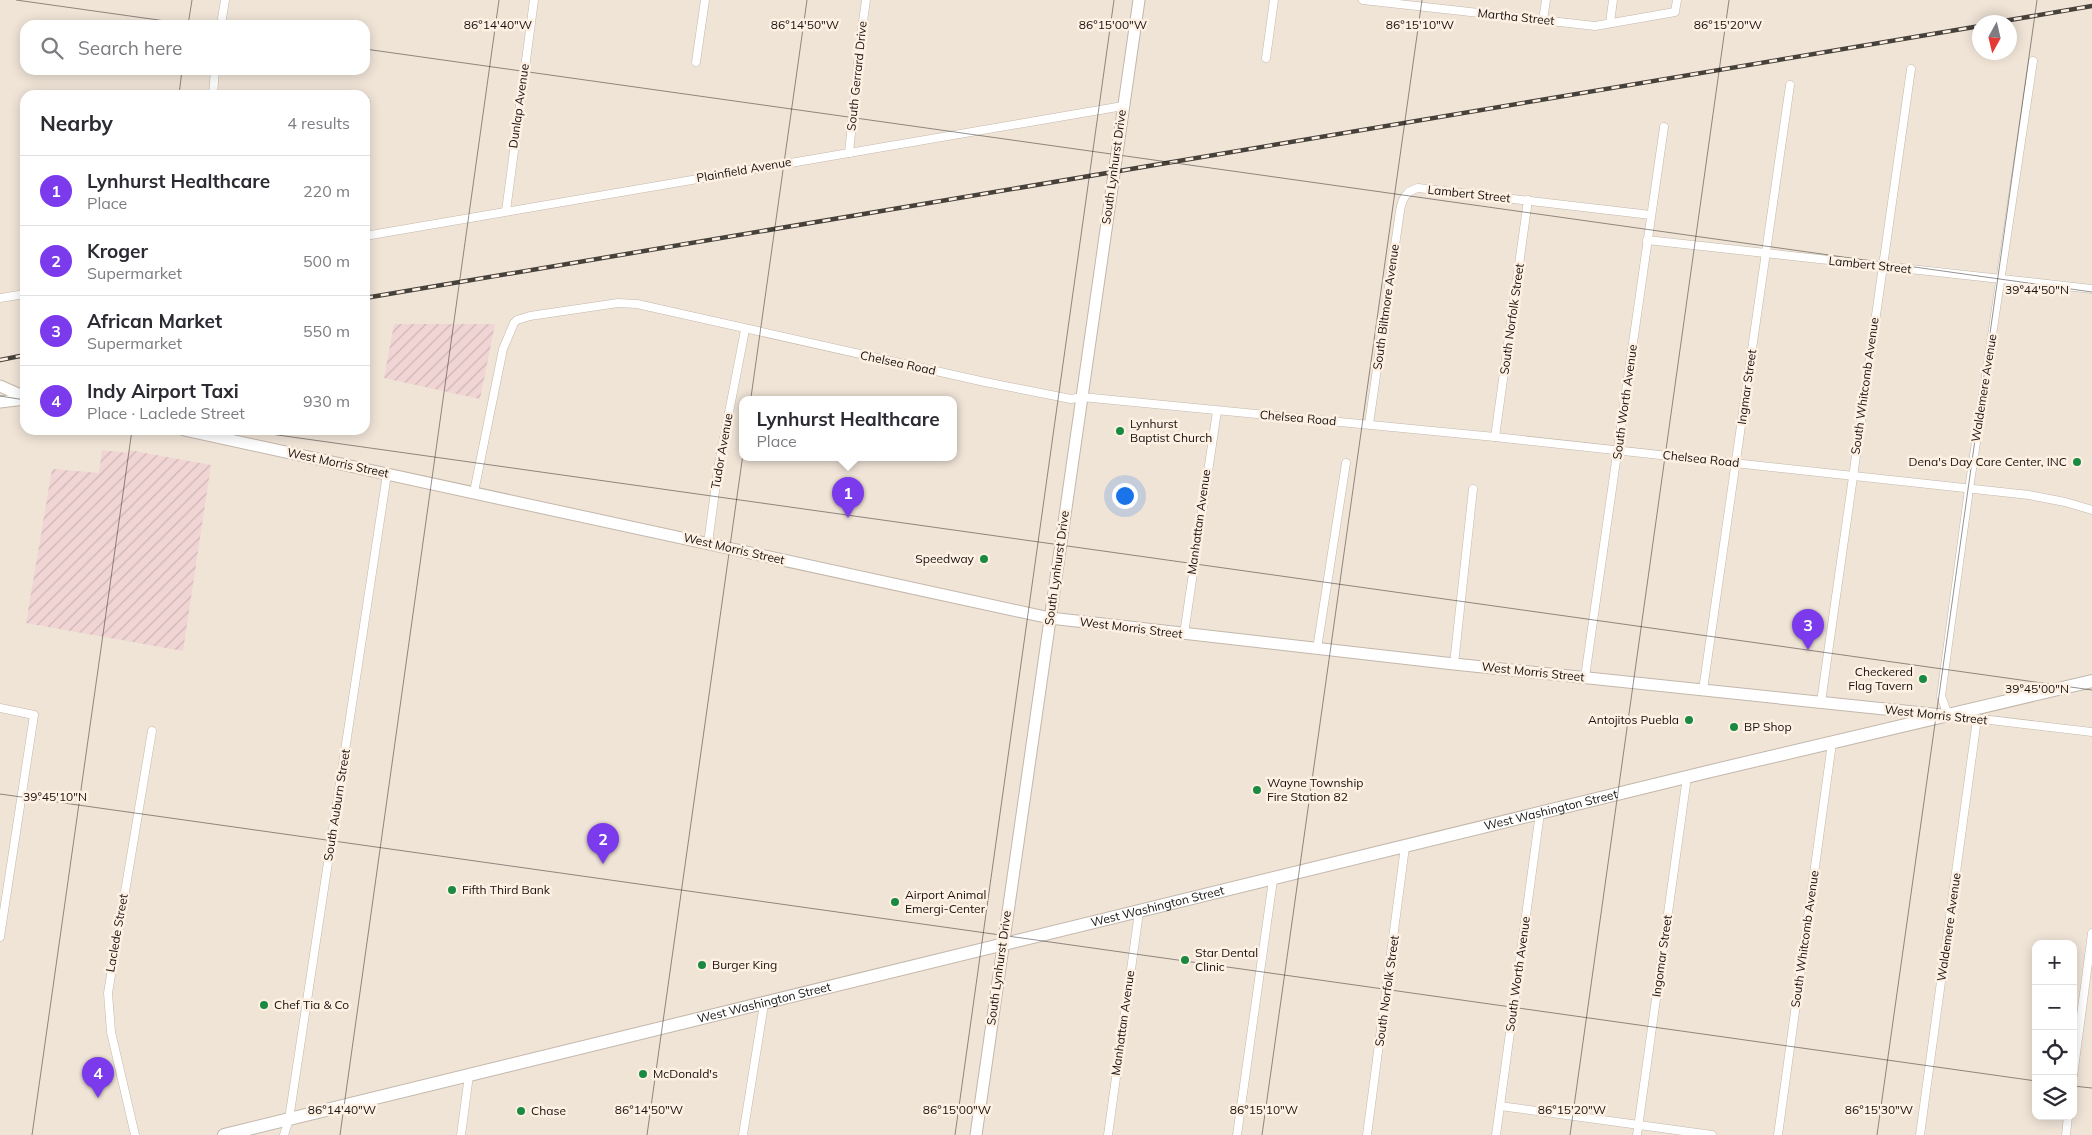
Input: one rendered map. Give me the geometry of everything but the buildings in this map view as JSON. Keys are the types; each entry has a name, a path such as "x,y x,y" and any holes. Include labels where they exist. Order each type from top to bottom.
{"main road":[{"name":"South Lynhurst Drive","path":"976,1135 1139,0"},
{"path":"0,386 20,396"},
{"path":"0,402 20,399"},
{"name":"West Morris Street","path":"207,435 1050,618 1454,664 1948,715"},
{"name":"West Washington Street","path":"224,1135 1687,777 2092,681"}],"street":[{"path":"223,20 225,0"},
{"name":"Dunlap Avenue","path":"506,211 534,0"},
{"path":"696,62 705,0"},
{"name":"South Gerrard Drive","path":"849,152 866,0"},
{"path":"1266,58 1274,0"},
{"name":"Martha Street","path":"1362,0 1410,3 1595,26 1610,23"},
{"path":"1543,20 1546,0"},
{"path":"1613,0 1610,23 1675,12 1677,0"},
{"name":"Waldemere Avenue","path":"1948,715 1941,696 1969,489 2033,61"},
{"name":"South Whitcomb Avenue","path":"1821,702 1911,69"},
{"path":"213,90 215,75"},
{"name":"Ingmar Street","path":"1703,690 1790,85"},
{"name":"Plainfield Avenue","path":"370,235 1123,106"},
{"name":"South Worth Avenue","path":"1585,677 1664,126"},
{"name":"Lambert Street","path":"1408,192 1418,188 1651,214"},
{"name":"South Biltmore Avenue","path":"1369,424 1400,211 1402,200 1408,192"},
{"name":"South Norfolk Street","path":"1495,437 1528,200"},
{"name":"Lambert Street","path":"1648,240 2092,289"},
{"path":"0,298 20,295"},
{"name":"Chelsea Road","path":"474,492 503,349 514,323 517,320 530,316 624,302 651,306 745,330 1028,392 1071,399 1082,397 1369,424 1736,462 2048,498 2092,510"},
{"name":"Tudor Avenue","path":"708,543 718,469 745,330"},
{"name":"Manhattan Avenue","path":"1184,634 1217,411"},
{"path":"1318,649 1346,464"},
{"name":"South Auburn Street","path":"284,1135 387,474"},
{"path":"1454,664 1473,489"},
{"path":"0,708 34,715 0,937"},
{"name":"West Morris Street","path":"1948,715 2092,732"},
{"name":"Waldemere Avenue","path":"1920,1135 1977,719"},
{"name":"Laclede Street","path":"135,1135 111,1032 108,993 152,731"},
{"name":"South Whitcomb Avenue","path":"1778,1135 1832,743"},
{"name":"Ingomar Street","path":"1637,1135 1687,777"},
{"name":"South Worth Avenue","path":"1496,1135 1540,813"},
{"name":"South Norfolk Street","path":"1367,1135 1405,846"},
{"path":"1237,1135 1272,880"},
{"name":"Manhattan Avenue","path":"1108,1135 1139,912"},
{"path":"2073,1075 2092,933"},
{"path":"742,1135 764,1004"},
{"path":"461,1135 469,1075"},
{"path":"1500,1106 1712,1135"},
{"path":"2066,1135 2068,1120"}],"shaded area":[{"path":"394,324 495,324 480,399 384,378"},
{"path":"102,450 128,453 129,450 211,465 183,651 26,623 52,469 99,473"}],"railway":[{"path":"2017,19 2092,6"},
{"path":"370,297 1972,27"},
{"path":"0,360 20,356"}],"place":[{"name":"Lynhurst Baptist Church","path":"1120,431"},
{"name":"Dena's Day Care Center, INC","path":"2077,462"},
{"name":"Lynhurst Healthcare","path":"848,518"},
{"name":"Speedway","path":"984,559"},
{"name":"African Market","path":"1808,650"},
{"name":"Checkered Flag Tavern","path":"1923,679"},
{"name":"Antojitos Puebla","path":"1689,720"},
{"name":"BP Shop","path":"1734,727"},
{"name":"Wayne Township Fire Station 82","path":"1257,790"},
{"name":"Kroger","path":"603,864"},
{"name":"Fifth Third Bank","path":"452,890"},
{"name":"Airport Animal Emergi-Center","path":"895,902"},
{"name":"Star Dental Clinic","path":"1185,960"},
{"name":"Burger King","path":"702,965"},
{"name":"Chef Tia & Co","path":"264,1005"},
{"name":"McDonald's","path":"643,1074"},
{"name":"Indy Airport Taxi","path":"98,1098"},
{"name":"Chase","path":"521,1111"}]}
